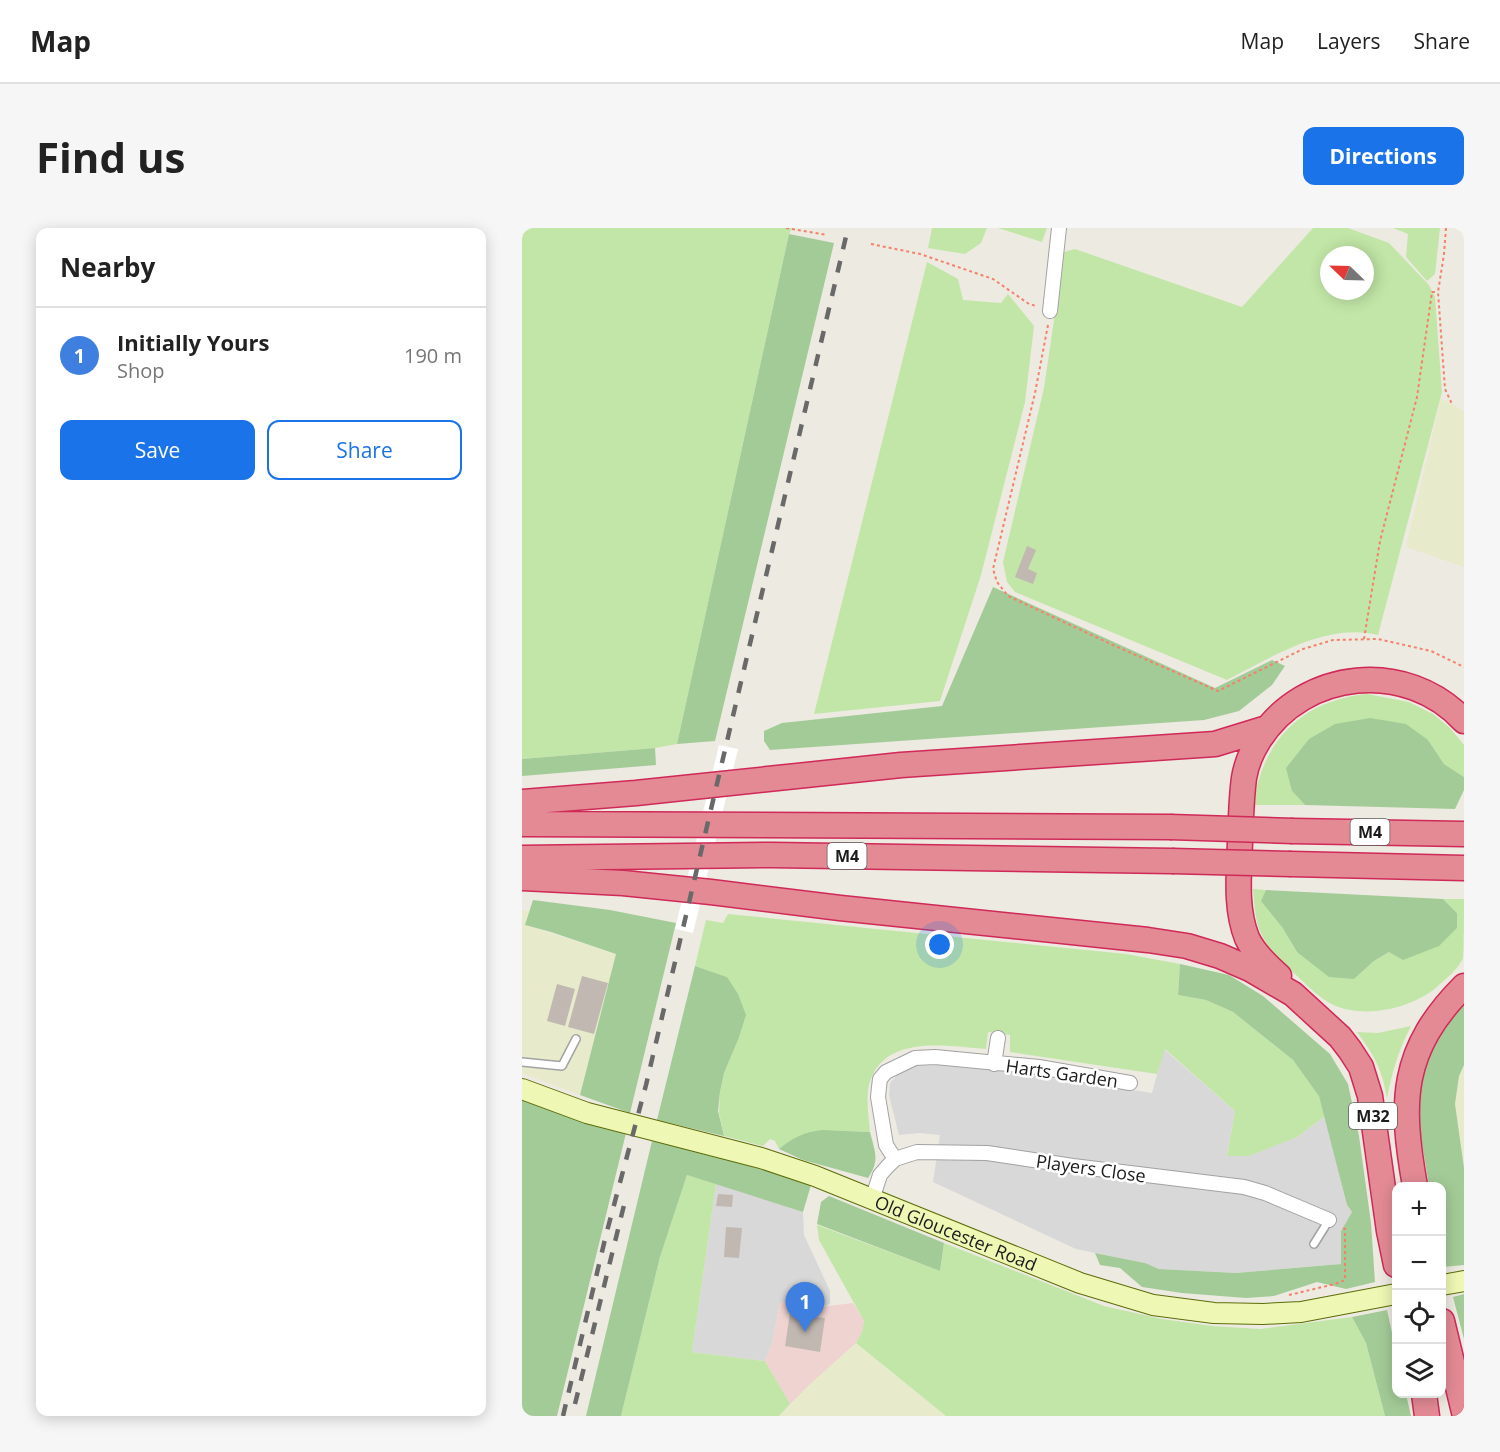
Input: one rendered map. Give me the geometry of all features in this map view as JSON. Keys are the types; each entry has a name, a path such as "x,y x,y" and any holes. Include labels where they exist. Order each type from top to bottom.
{"highway":[{"name":"M32","path":"1392,1246 1370,1095 1361,1067 1340,1037 1293,994 1261,959 1250,944 1244,926 1240,903 1244,778 1256,745 1267,728 1280,714 1324,687 1363,679 1393,681 1427,693 1452,709 1464,721"},
{"path":"522,802 636,793 901,765 1215,744 1267,728"},
{"name":"M4","path":"522,824 1170,827 1455,834"},
{"name":"M4","path":"522,858 772,855 1455,868"},
{"path":"522,878 623,883 1187,946 1220,956 1250,969 1293,994"},
{"path":"522,885 623,890 840,908"},
{"name":"M32","path":"1414,1182 1406,1124 1407,1090 1414,1058 1433,1022 1464,986"},
{"path":"1446,1338 1464,1412"}],"main road":[{"name":"Old Gloucester Road","path":"522,1089 587,1113 761,1158 815,1176 1080,1283 1154,1305 1214,1313 1263,1314 1301,1312 1392,1295"},
{"path":"1446,1284 1464,1281"}],"street":[{"path":"1050,311 1059,228"},
{"name":"Harts Garden","path":"994,1064 998,1038"},
{"name":"Harts Garden","path":"895,1159 886,1144 878,1097 880,1079 886,1072 915,1058 1039,1067 1130,1083"},
{"name":"Players Close","path":"895,1159 917,1152 987,1153 1244,1187 1265,1193 1329,1220"},
{"path":"872,1200 880,1175 895,1159"}],"lane":[{"path":"522,1062 562,1066 576,1039"},
{"path":"1314,1244 1329,1220"}],"path":[{"path":"786,228 828,235"},
{"path":"1446,228 1438,292 1445,389 1452,404"},
{"path":"872,244 920,254 993,279 1029,304 1050,311 1035,393 993,569 997,582 1008,596 1218,691 1303,649 1333,640 1378,639 1431,651 1464,667"},
{"path":"1364,639 1380,541 1417,398 1431,292 1438,292"},
{"path":"1287,1296 1346,1280 1345,1229 1329,1220"}],"shaded area":[{"path":"1164,1049 1235,1111 1227,1155 1297,1137 1325,1116 1347,1205 1352,1212 1341,1231 1341,1264 1236,1273 1159,1269 1145,1263 1076,1249 933,1182 940,1135 920,1133 899,1135 889,1095 890,1083 903,1069 912,1066 943,1065 1004,1071 1152,1093"},
{"path":"716,1184 803,1212 804,1235 830,1291 830,1304 820,1307 780,1302 772,1344 765,1361 692,1352"},
{"path":"780,1302 819,1307 853,1303 864,1321 862,1332 856,1343 790,1404 765,1361 772,1344"}],"green space":[{"path":"522,228 792,228 677,744 655,748 522,759"},
{"path":"932,228 987,228 981,243 965,254 928,248"},
{"path":"998,228 1047,228 1042,242"},
{"path":"1313,228 1348,228 1389,243 1429,285 1435,297 1442,392 1378,635 1358,632 1319,637 1281,652 1227,680 1015,592 1007,582 1003,562 1044,388 1064,252 1075,249 1242,307"},
{"path":"1393,228 1440,228 1435,274 1427,281 1406,257 1408,234"},
{"path":"789,234 834,243 715,741 677,744"},
{"path":"927,262 958,279 963,300 1001,303 1008,294 1034,326 1025,402 981,575 940,701 814,714"},
{"path":"1441,398 1464,411 1464,567 1406,547"},
{"path":"993,587 1215,688 1272,660 1285,666 1272,685 1239,711 1204,720 770,750 764,741 764,731 782,723 942,706"},
{"path":"1367,694 1409,702 1433,714 1450,728 1464,745 1464,777 1444,764 1428,740 1292,791 1305,805 1253,805 1266,761 1276,743 1289,728 1305,715 1323,705"},
{"path":"1370,718 1406,724 1428,740 1444,764 1464,777 1464,790 1455,809 1305,805 1292,791 1286,768 1309,739 1335,724"},
{"path":"655,748 656,765 522,776 522,759"},
{"path":"1253,889 1266,890 1262,901 1297,952 1354,979 1374,961 1457,913 1443,899 1464,899 1463,958 1446,979 1428,993 1401,1006 1370,1011 1341,1008 1315,993 1270,949 1258,924"},
{"path":"1266,890 1443,899 1457,913 1457,928 1439,946 1403,960 1389,952 1374,961 1354,979 1329,977 1297,952 1282,927 1261,901"},
{"path":"533,900 610,910 676,923 630,1113 580,1095 616,954 525,925"},
{"path":"522,910 530,911 526,925 616,954 580,1095 522,1073"},
{"path":"728,914 1126,954 1180,964 1178,995 1206,1000 1233,1012 1293,1060 1319,1095 1325,1116 1297,1137 1249,1156 1227,1156 1235,1111 1165,1049 1157,1074 1010,1052 1010,1035 988,1032 986,1049 920,1046 904,1049 890,1056 878,1066 869,1087 870,1132 822,1131 811,1133 800,1136 779,1149 775,1141 770,1139 763,1146 724,1136 719,1113 720,1092 724,1073 738,1040 727,977 695,966 706,920 723,923"},
{"path":"1180,964 1229,975 1263,996 1330,1054 1348,1084 1359,1136 1371,1223 1375,1282 1346,1289 1317,1282 1274,1296 1246,1298 1142,1287 1120,1268 1100,1265 1095,1253 1145,1263 1159,1269 1236,1273 1341,1264 1341,1231 1352,1212 1347,1205 1319,1096 1293,1060 1233,1012 1206,1000 1178,995"},
{"path":"695,966 727,977 738,994 746,1015 724,1073 720,1092 718,1111 724,1136 657,1120"},
{"path":"1464,1003 1464,1065 1459,1076 1455,1104 1464,1168 1464,1265 1446,1267 1446,1182 1428,1182 1420,1131 1419,1081 1429,1054 1448,1018"},
{"path":"1411,1026 1396,1061 1387,1098 1383,1079 1376,1063 1357,1032 1378,1033"},
{"path":"1464,1065 1464,1168 1455,1104 1459,1076"},
{"path":"522,1097 626,1133 557,1416 522,1416"},
{"path":"822,1130 870,1132 875,1161 868,1178 803,1160 779,1149 799,1136"},
{"path":"652,1141 724,1158 811,1185 803,1212 687,1175 660,1257 621,1416 586,1416"},
{"path":"687,1175 716,1184 692,1352 765,1361 790,1404 779,1416 621,1416 660,1257"},
{"path":"829,1196 944,1243 940,1271 817,1224 821,1202"},
{"path":"817,1225 940,1271 944,1243 1104,1306 1162,1319 1212,1326 1260,1329 1352,1317 1366,1343 1385,1416 946,1416 856,1343 862,1332 864,1321 819,1240"},
{"path":"1464,1294 1464,1339 1453,1297"},
{"path":"1387,1310 1392,1333 1392,1398 1407,1398 1411,1416 1385,1416 1366,1343 1352,1317"},
{"path":"856,1343 946,1416 779,1416 810,1384"}],"pier":[{"path":"719,745 738,749 693,933 675,929"}],"building":[{"path":"1027,546 1036,550 1028,569 1037,573 1033,584 1015,577"},
{"path":"582,976 608,983 594,1034 568,1027"},
{"path":"557,984 575,989 565,1026 547,1021"},
{"path":"718,1194 733,1195 732,1207 716,1206"},
{"path":"726,1227 742,1228 739,1258 724,1257"},
{"path":"791,1307 806,1310 805,1316 825,1318 820,1352 785,1346"}],"railway":[{"path":"563,1416 606,1235 646,1085 848,228"},
{"path":"575,1404 626,1197"}],"place":[{"name":"Initially Yours","path":"805,1332"}]}
